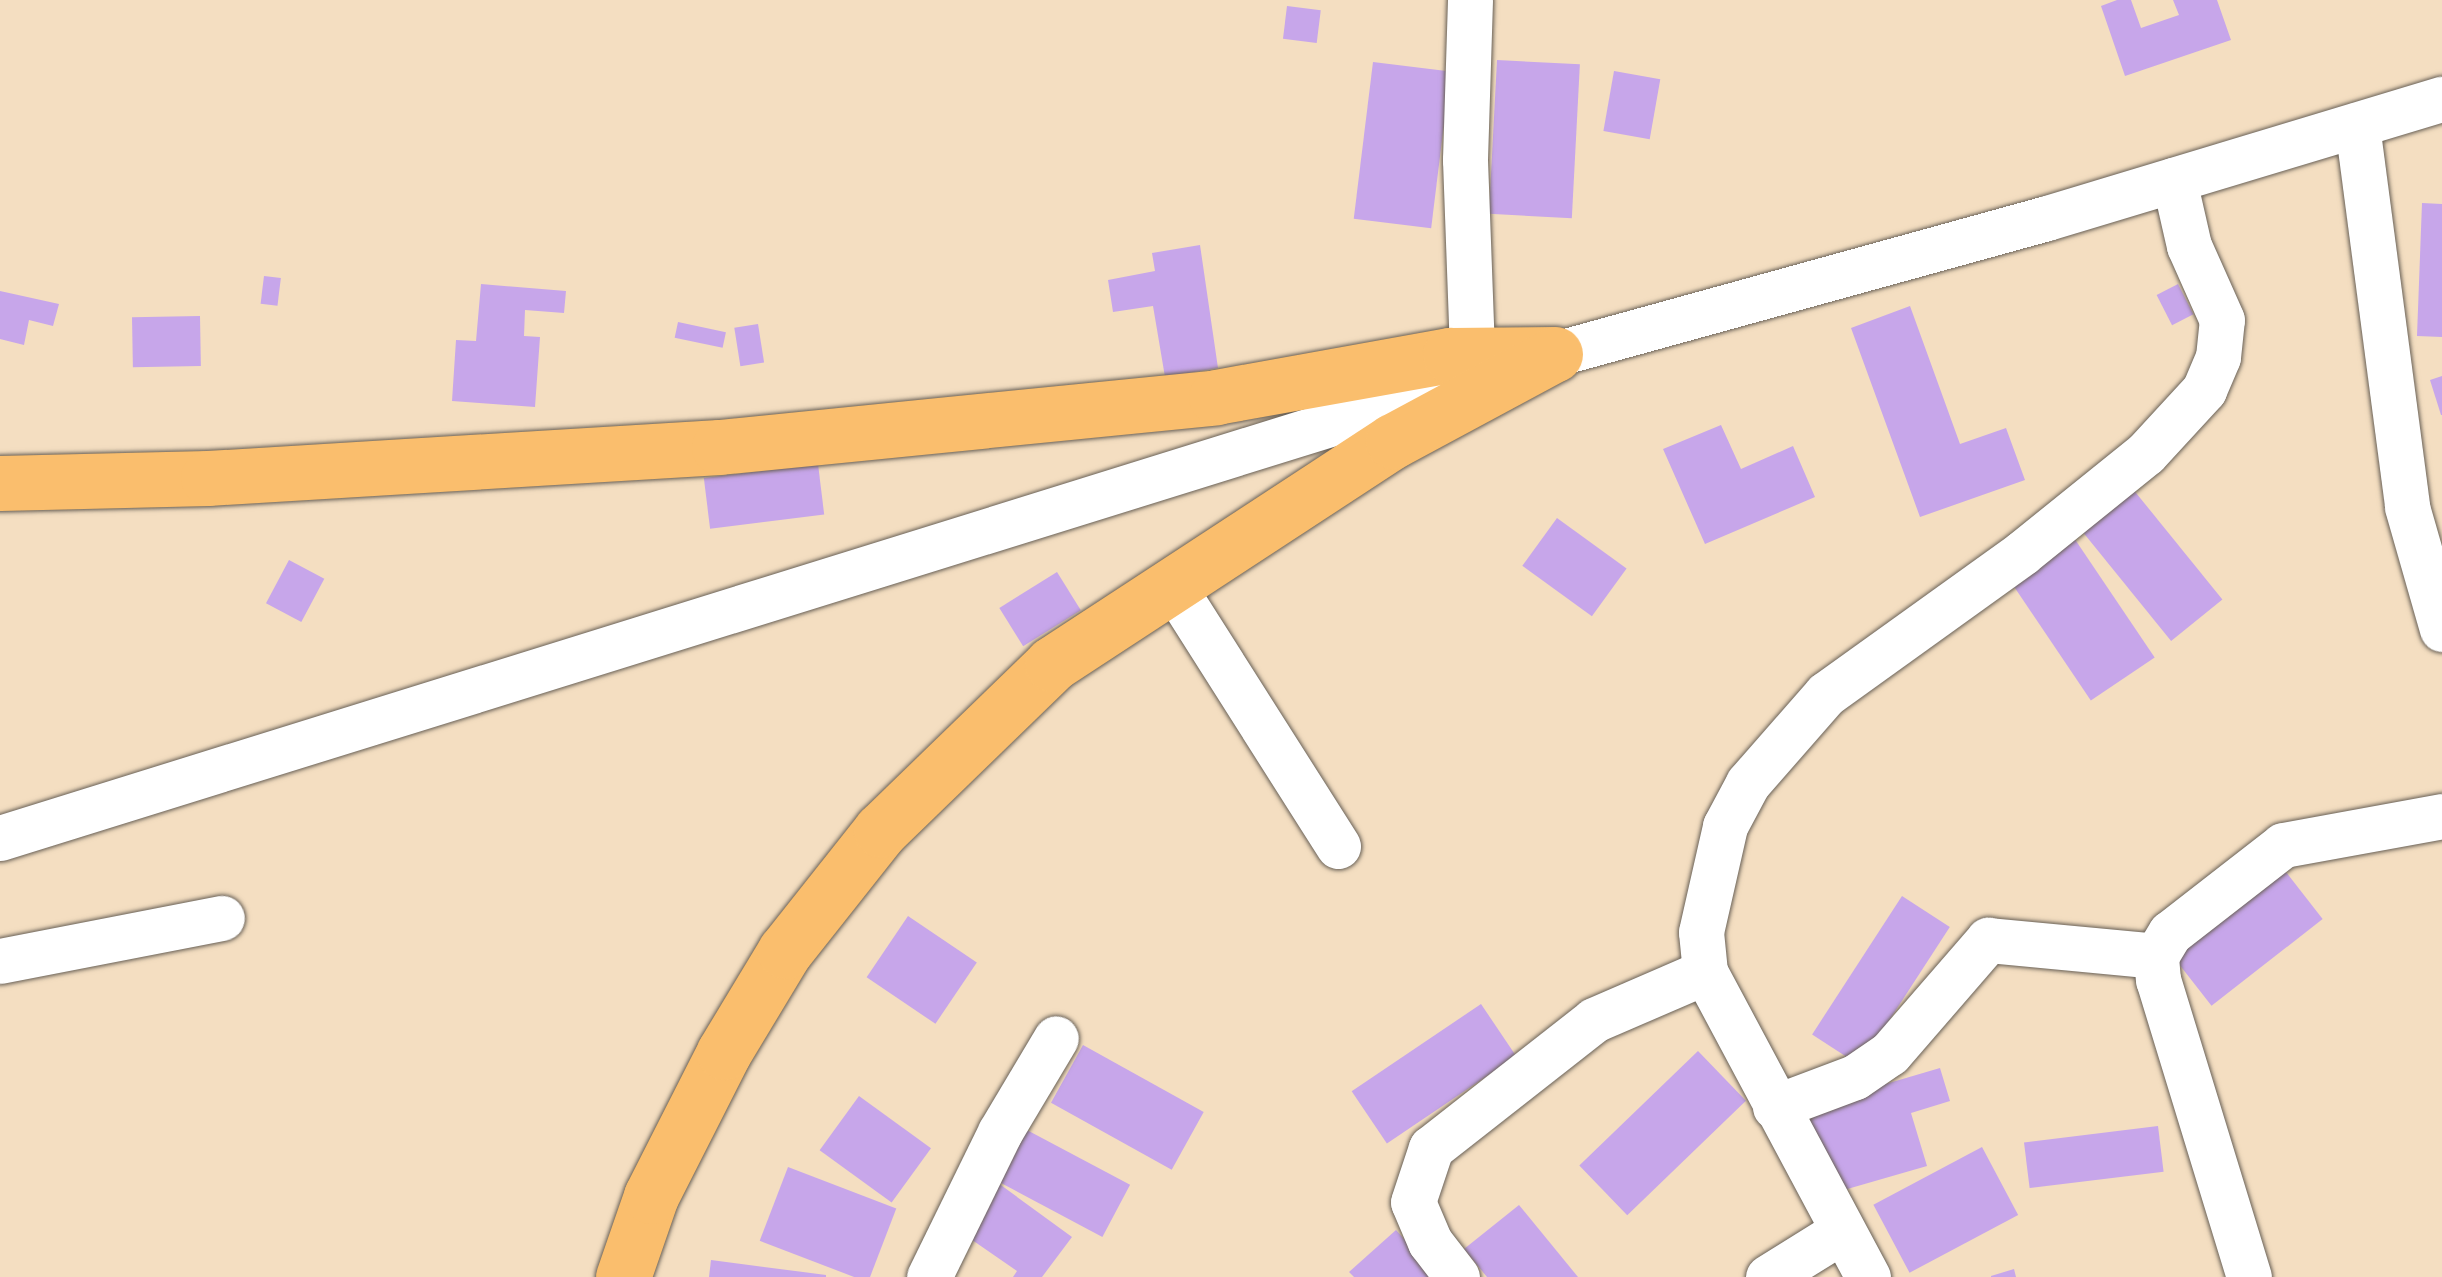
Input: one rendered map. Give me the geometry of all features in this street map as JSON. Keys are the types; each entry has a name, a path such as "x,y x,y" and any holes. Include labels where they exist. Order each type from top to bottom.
{"main road":[{"path":"0,483 208,478 720,447 1216,398 1472,354 1555,354"},
{"path":"623,1277 651,1196 691,1116 797,936 881,830 1052,664 1393,441 1555,354"}],"street":[{"path":"1470,0 1465,160 1472,354"},
{"path":"0,838 1555,354 2174,180 2442,99"},
{"path":"2357,125 2407,507 2442,629"},
{"path":"1868,1277 1705,972 1701,932 1725,826 1748,783 1826,694 1994,575 2146,453 2204,390 2218,357 2222,320 2189,246 2174,180"},
{"path":"1173,586 1338,846"},
{"path":"2249,1277 2158,980 2156,956 2170,932 2283,845 2442,816"},
{"path":"0,961 222,918"},
{"path":"1775,1107 1855,1078 1890,1053 1988,940 2156,956"},
{"path":"1458,1277 1430,1242 1412,1202 1431,1148 1594,1020 1705,972"},
{"path":"928,1277 1000,1132 1056,1038"},
{"path":"1768,1277 1842,1231"}],"building":[{"path":"2131,0 2141,28 2179,15 2173,0 2217,0 2231,40 2125,76 2101,6"},
{"path":"1287,6 1321,10 1317,43 1283,39"},
{"path":"1497,60 1580,64 1572,218 1489,214"},
{"path":"1373,62 1450,72 1431,228 1354,219"},
{"path":"1614,71 1660,79 1650,139 1603,131"},
{"path":"2422,203 2442,204 2442,337 2417,336"},
{"path":"1200,245 1218,368 1165,377 1153,306 1113,312 1108,280 1155,271 1152,253"},
{"path":"264,276 281,278 277,306 261,304"},
{"path":"481,284 566,291 564,313 525,310 524,336 540,337 535,407 452,401 456,340 476,341"},
{"path":"2178,284 2193,314 2172,325 2157,295"},
{"path":"0,291 59,304 53,326 29,320 24,345 0,339"},
{"path":"1910,306 1960,444 2006,428 2025,480 1920,517 1851,328"},
{"path":"200,316 201,366 133,367 132,317"},
{"path":"678,322 726,332 723,348 675,338"},
{"path":"758,324 764,363 740,366 734,328"},
{"path":"2442,376 2442,415 2441,415 2430,380"},
{"path":"1721,425 1741,469 1793,446 1815,497 1705,544 1663,449"},
{"path":"818,464 824,515 710,529 704,478"},
{"path":"2128,483 2222,600 2171,641 2077,525"},
{"path":"1557,518 1627,569 1592,616 1522,566"},
{"path":"2068,529 2155,658 2091,701 2004,572"},
{"path":"289,560 324,579 301,622 266,603"},
{"path":"1057,572 1081,610 1023,646 999,608"},
{"path":"2282,867 2323,919 2212,1006 2171,954"},
{"path":"1902,896 1950,927 1860,1065 1812,1034"},
{"path":"908,916 977,962 935,1024 867,977"},
{"path":"1481,1004 1516,1056 1387,1143 1352,1091"},
{"path":"1083,1045 1204,1112 1172,1170 1051,1103"},
{"path":"1698,1051 1746,1101 1627,1215 1579,1166"},
{"path":"1940,1068 1950,1101 1911,1113 1927,1166 1830,1194 1804,1108"},
{"path":"859,1096 931,1148 892,1203 820,1150"},
{"path":"2158,1126 2164,1172 2030,1188 2024,1142"},
{"path":"1025,1129 1130,1185 1102,1237 997,1181"},
{"path":"1982,1147 2018,1215 1910,1273 1873,1205"},
{"path":"788,1167 896,1209 870,1277 854,1277 760,1241"},
{"path":"998,1183 1072,1237 1042,1277 1013,1277 1017,1271 962,1233"},
{"path":"1519,1205 1578,1277 1487,1277 1464,1249"},
{"path":"1396,1230 1438,1277 1354,1277 1349,1272"},
{"path":"711,1260 826,1275 826,1277 709,1277"},
{"path":"2014,1269 2016,1277 1991,1277 1991,1276"}]}
